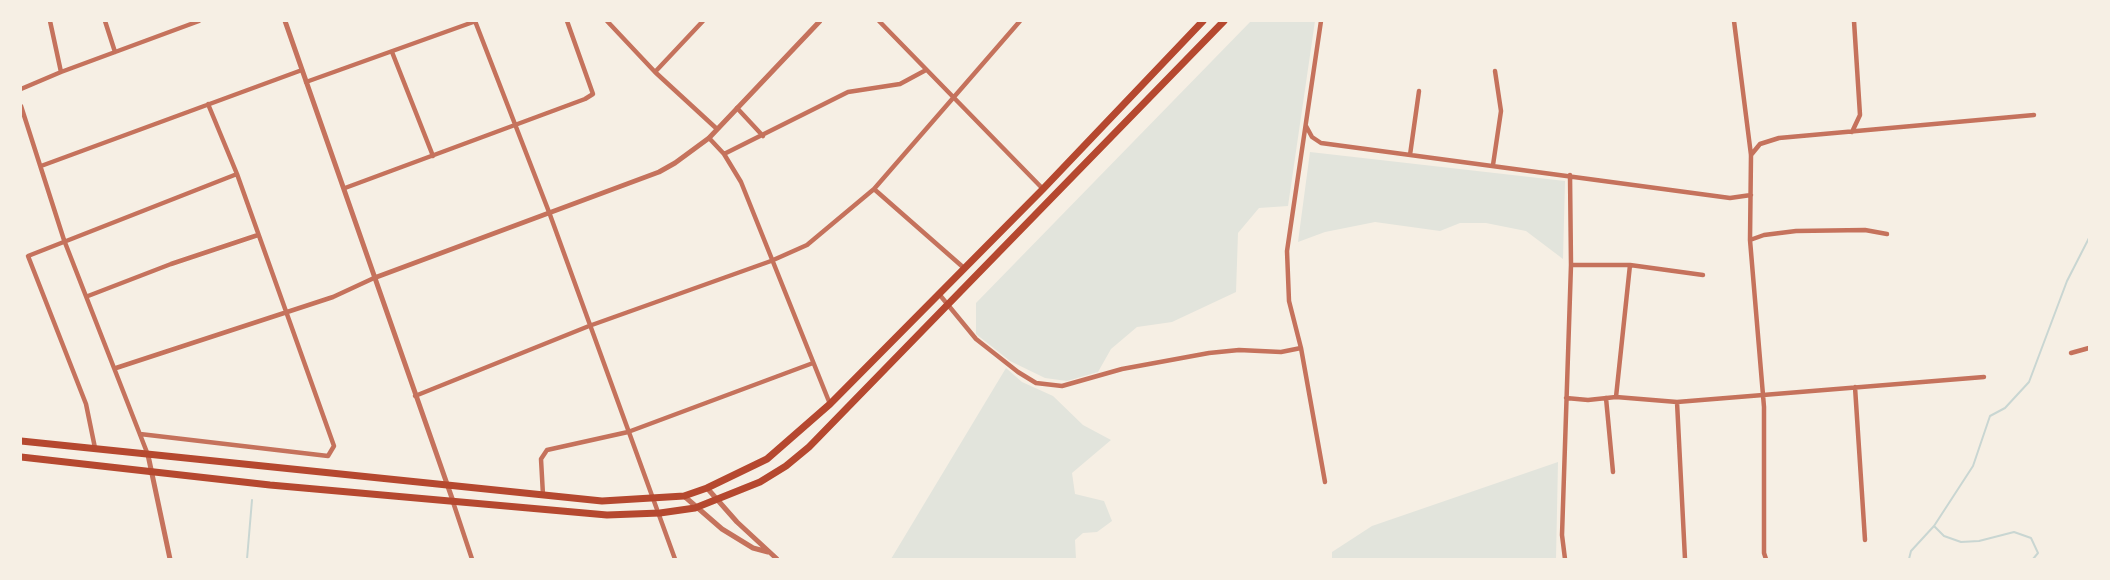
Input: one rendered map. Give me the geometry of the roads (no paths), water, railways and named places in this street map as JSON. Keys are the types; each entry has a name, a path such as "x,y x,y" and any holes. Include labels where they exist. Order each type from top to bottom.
{"main road":[{"path":"21,441 602,501 684,496 707,488 767,459 830,404 1043,189 1203,21"},
{"path":"21,457 270,485 607,515 660,513 695,508 760,482 786,466 809,447 1224,21"}],"street":[{"path":"50,21 61,72"},
{"path":"105,21 115,52"},
{"path":"21,90 61,72 199,21"},
{"path":"285,21 345,188 472,559"},
{"path":"306,82 476,21 549,212 628,432 656,499 675,559"},
{"path":"345,188 585,99 593,94 567,21"},
{"path":"607,21 655,72 717,129"},
{"path":"655,72 703,21"},
{"path":"116,368 333,297 374,278 659,172 708,138 820,21"},
{"path":"879,21 1043,189"},
{"path":"415,396 589,326 771,261 817,238 874,189 1020,21"},
{"path":"1321,21 1287,251 1289,301 1301,348 1325,482"},
{"path":"1734,21 1751,155 1750,240 1762,396 1764,553 1766,559"},
{"path":"1852,132 1860,115 1854,21"},
{"path":"392,52 433,156"},
{"path":"41,166 302,70"},
{"path":"724,154 848,92 900,84 927,70"},
{"path":"1493,165 1501,111 1495,71"},
{"path":"1410,155 1419,91"},
{"path":"140,434 328,456 334,446 237,174 208,104"},
{"path":"21,106 64,240 116,368 148,455 170,559"},
{"path":"737,108 763,136"},
{"path":"1751,155 1760,144 1779,138 2034,115"},
{"path":"1306,126 1312,137 1321,143 1730,198 1751,195"},
{"path":"708,138 724,154 741,183 830,404"},
{"path":"94,448 86,404 28,259 31,253 237,174"},
{"path":"1564,559 1562,535 1571,265 1570,175"},
{"path":"874,189 965,269"},
{"path":"1750,240 1764,235 1796,231 1865,230 1887,234"},
{"path":"88,297 171,264 258,234"},
{"path":"1571,265 1630,265 1703,275"},
{"path":"1616,397 1630,265"},
{"path":"939,294 976,339 1036,383 1062,386 1122,369 1209,353 1239,350 1281,352 1301,348"},
{"path":"2071,353 2089,348"},
{"path":"543,495 543,453 628,432 813,363"},
{"path":"1566,398 1588,400 1616,397 1677,402 1984,377"},
{"path":"1855,387 1865,540"},
{"path":"1606,398 1613,472"},
{"path":"1677,402 1685,559"},
{"path":"707,488 777,559"},
{"path":"684,496 695,508 742,542 768,552"}],"waterway":[{"path":"1909,559 1911,551 1934,526 1973,466 1990,416 2005,408 2029,382 2067,281 2089,238"},
{"path":"247,559 252,500"},
{"path":"1934,526 1944,536 1961,542 1979,541 2014,532 2031,538 2038,553 2033,559"}]}
